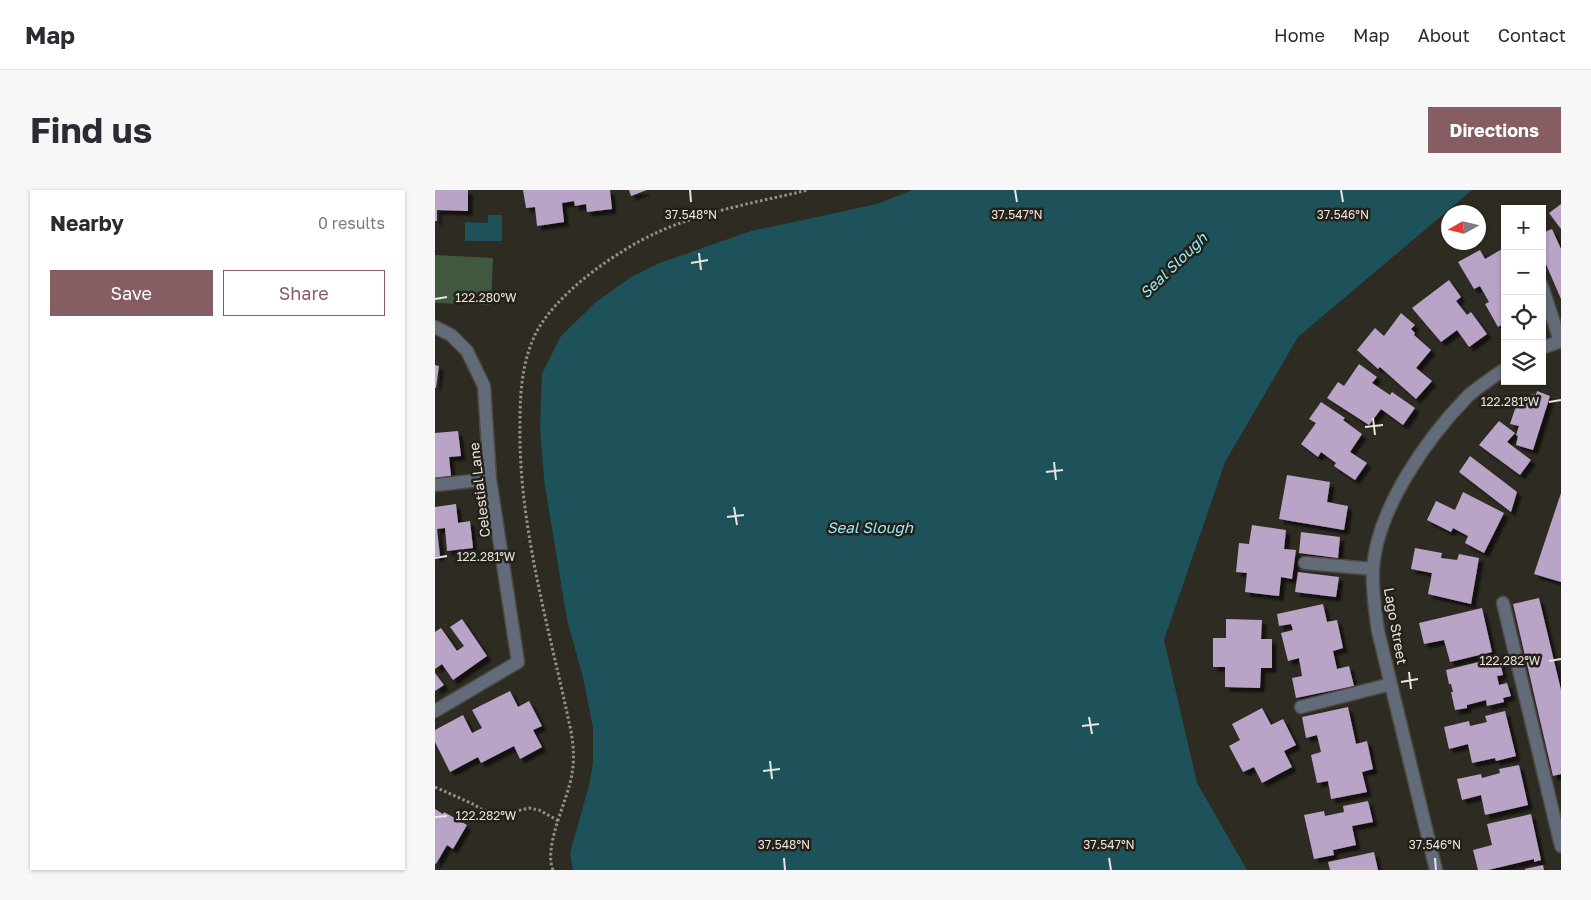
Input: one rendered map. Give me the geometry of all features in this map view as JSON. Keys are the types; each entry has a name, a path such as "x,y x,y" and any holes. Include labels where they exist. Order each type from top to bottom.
{"street":[{"path":"1545,295 1560,341 1546,346"},
{"name":"Celestial Lane","path":"435,326 451,335 467,351 484,386 491,479 519,662 435,711"},
{"name":"Lago Street","path":"1436,870 1378,631 1374,602 1373,569 1379,535 1388,508 1407,476 1427,446 1469,395 1501,372"},
{"path":"435,485 491,479"},
{"path":"1305,563 1373,569"},
{"path":"1503,603 1561,846"},
{"path":"1301,707 1391,684"}],"path":[{"path":"553,870 550,860 552,844 572,773 573,756 570,725 543,605 522,483 519,444 522,376 533,338 540,326 568,294 600,266 625,249 691,219 808,190"},
{"path":"435,788 483,810 504,814 529,808 539,810 559,821"}],"green space":[{"path":"435,255 493,258 491,305 435,303"}],"water":[{"name":"Seal Slough","path":"913,190 1472,190 1454,205 1441,205 1441,216 1298,337 1225,462 1164,640 1197,783 1247,870 573,870 570,853 589,786 593,764 593,728 583,677 567,620 544,479 540,427 542,374 561,336 595,303 631,277 657,264 751,231 877,204"},
{"path":"488,215 502,215 502,241 465,241 465,222 488,223"}],"building":[{"path":"435,190 468,190 468,211 437,210 437,221 435,221"},
{"path":"523,190 610,190 612,209 587,212 586,204 575,206 574,201 562,203 564,222 537,226 535,207 526,208"},
{"path":"629,190 647,190 631,196"},
{"path":"1561,204 1561,229 1549,213"},
{"path":"1552,229 1561,249 1561,299 1546,264 1546,231"},
{"path":"1480,250 1485,259 1501,250 1501,325 1498,327 1485,304 1489,302 1480,286 1474,289 1458,262"},
{"path":"1449,280 1461,297 1456,301 1467,315 1471,312 1487,334 1469,347 1457,330 1441,342 1412,308"},
{"path":"1401,313 1415,325 1411,329 1415,333 1414,335 1431,350 1416,368 1432,381 1416,399 1380,367 1378,369 1357,350 1375,328 1384,336"},
{"path":"1359,364 1377,377 1372,383 1390,395 1392,392 1415,408 1403,425 1381,409 1369,425 1327,398 1338,382 1344,386"},
{"path":"435,365 439,366 436,388 435,388"},
{"path":"1537,391 1550,396 1533,450 1516,445 1518,436 1516,435 1519,426 1510,424 1517,403 1523,405 1525,400 1529,401 1532,394 1536,395"},
{"path":"1321,402 1345,418 1343,420 1362,434 1350,452 1367,463 1355,480 1334,466 1336,463 1321,452 1318,457 1301,444 1316,423 1309,419"},
{"path":"1499,421 1515,433 1507,442 1531,460 1520,475 1479,445"},
{"path":"458,431 461,456 449,457 451,476 435,478 435,433"},
{"path":"1470,456 1517,492 1511,512 1459,472"},
{"path":"1287,475 1330,482 1327,502 1348,506 1344,530 1279,519"},
{"path":"1463,492 1504,513 1484,553 1465,543 1468,536 1453,528 1451,532 1427,520 1436,501 1455,510"},
{"path":"1561,493 1561,582 1534,574"},
{"path":"456,504 458,523 470,521 473,548 447,551 445,528 437,529 440,556 435,557 435,507"},
{"path":"1252,525 1286,530 1284,549 1296,550 1292,579 1281,577 1279,596 1245,592 1247,573 1236,572 1239,543 1249,544"},
{"path":"1301,532 1340,537 1338,558 1299,553"},
{"path":"1415,548 1442,553 1441,558 1457,560 1459,554 1479,558 1471,604 1428,594 1432,573 1411,569"},
{"path":"1298,572 1339,577 1336,597 1295,592"},
{"path":"1539,598 1561,690 1561,774 1553,776 1513,604"},
{"path":"1323,604 1327,622 1337,620 1343,648 1333,651 1337,669 1349,666 1354,686 1296,698 1292,678 1302,676 1299,658 1288,661 1281,633 1293,630 1291,624 1279,626 1277,614"},
{"path":"1482,608 1492,652 1450,662 1444,640 1424,644 1419,623"},
{"path":"462,619 487,656 453,680 442,664 435,669 435,632 441,628 457,651 464,646 450,627"},
{"path":"1226,619 1262,620 1261,639 1272,639 1272,668 1261,668 1260,688 1225,687 1225,667 1213,667 1213,638 1226,638"},
{"path":"1499,657 1503,675 1497,676 1499,685 1507,683 1511,696 1503,698 1504,702 1487,706 1486,700 1467,705 1467,708 1455,710 1451,692 1453,692 1446,670"},
{"path":"435,673 444,685 435,691"},
{"path":"510,691 518,707 529,701 542,726 533,730 542,747 520,759 514,746 481,763 478,757 450,772 435,742 435,730 463,715 472,733 482,728 472,710"},
{"path":"1348,707 1356,744 1367,741 1373,769 1362,772 1367,792 1331,799 1328,781 1317,783 1311,755 1321,752 1317,735 1306,738 1302,717"},
{"path":"1262,708 1271,725 1283,719 1296,745 1284,751 1292,767 1262,783 1254,767 1243,772 1229,746 1240,740 1232,724"},
{"path":"1505,711 1516,756 1496,761 1495,758 1472,763 1468,744 1449,749 1444,727 1469,721 1470,726 1487,722 1485,716"},
{"path":"1519,765 1528,805 1485,815 1481,795 1462,800 1457,779 1481,774 1482,778 1500,773 1499,769"},
{"path":"1368,801 1373,822 1352,826 1356,845 1333,850 1334,855 1314,859 1304,815 1324,811 1325,816 1344,812 1343,806"},
{"path":"435,809 467,825 453,849 447,845 436,864 435,863"},
{"path":"1531,814 1541,860 1534,862 1534,859 1488,870 1478,870 1473,850 1492,845 1487,824"},
{"path":"1374,852 1378,870 1330,870 1328,862"},
{"path":"1543,865 1544,870 1525,870 1525,869"}]}
